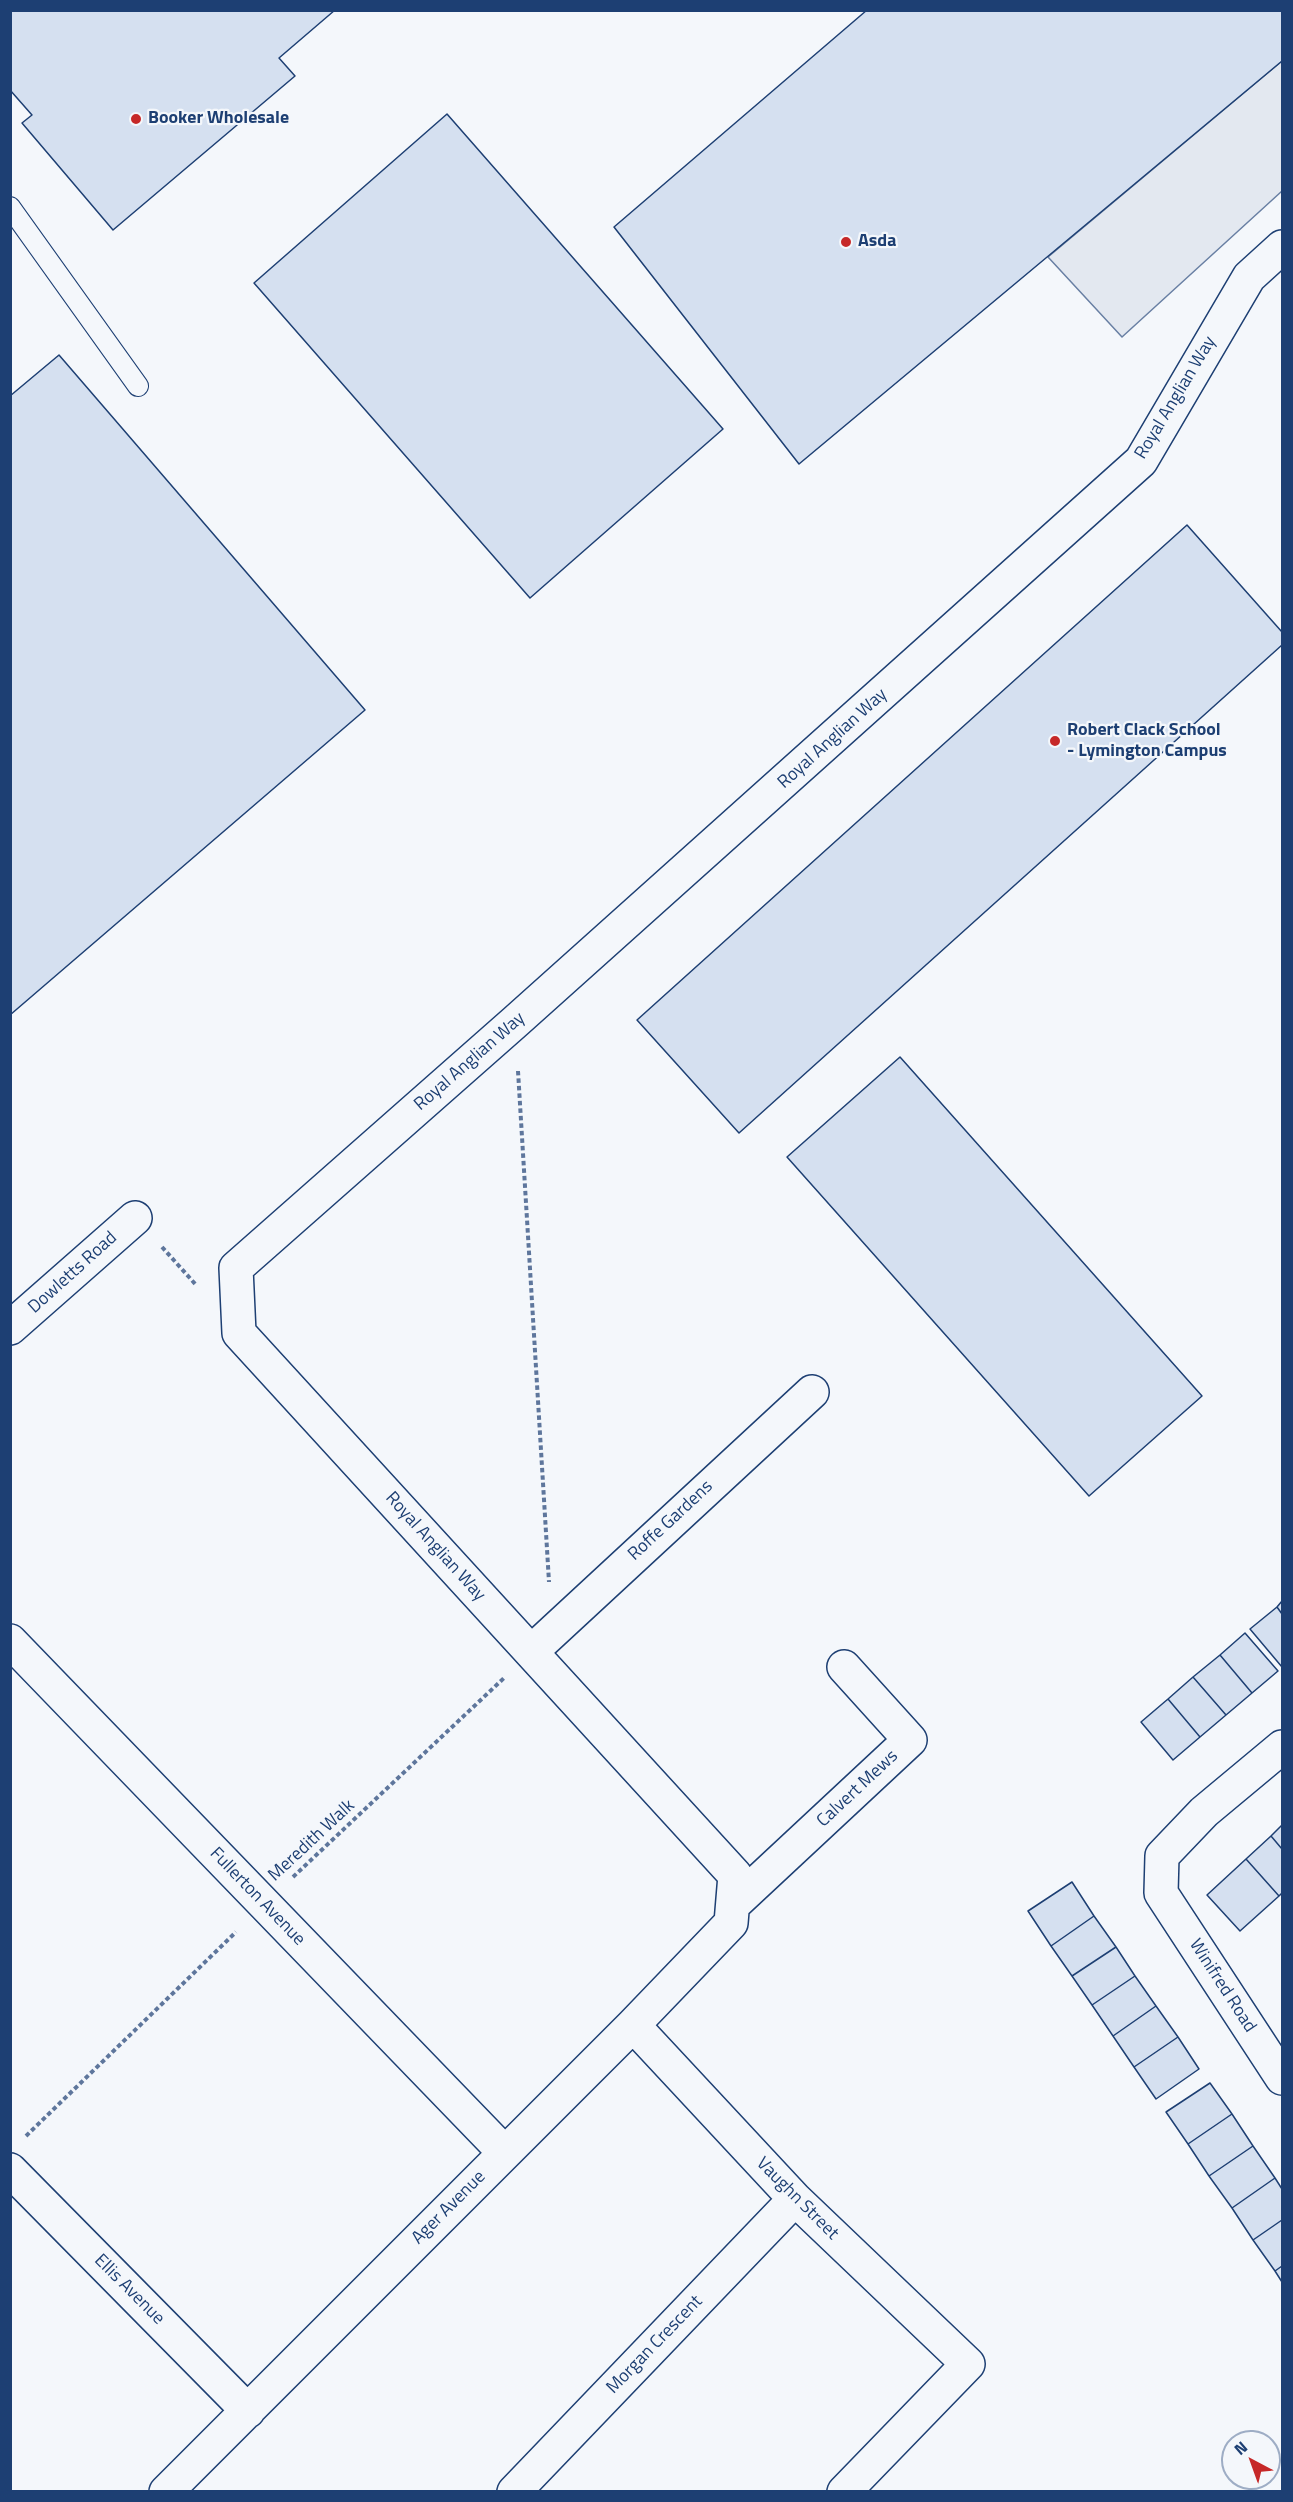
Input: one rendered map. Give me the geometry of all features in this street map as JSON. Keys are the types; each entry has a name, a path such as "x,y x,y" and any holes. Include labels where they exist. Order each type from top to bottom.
{"street":[{"name":"Royal Anglian Way","path":"732,1914 735,1875 542,1642 239,1333 236,1268 515,1022 1142,460 1249,277 1282,247"},
{"name":"Dowletts Road","path":"10,1328 135,1218"},
{"name":"Roffe Gardens","path":"542,1642 812,1392"},
{"name":"Fullerton Avenue","path":"10,1641 504,2152"},
{"name":"Calvert Mews","path":"732,1914 910,1740 844,1667"},
{"name":"Winifred Road","path":"1282,1747 1204,1812 1162,1856 1161,1893 1282,2078"},
{"name":"Ager Avenue","path":"166,2492 633,2025 732,1914"},
{"name":"Vaughn Street","path":"633,2025 795,2199 968,2364 844,2492"},
{"name":"Ellis Avenue","path":"15,2156 248,2411"},
{"name":"Morgan Crescent","path":"514,2492 795,2199"}],"lane":[{"path":"10,207 138,386"}],"path":[{"path":"515,1022 542,1642"},
{"path":"135,1218 199,1289"},
{"name":"Meredith Walk","path":"15,2156 264,1905 542,1642"}],"shaded area":[{"path":"1282,61 1282,191 1122,337 1048,257"}],"building":[{"name":"Booker Wholesale","path":"10,10 335,10 279,58 295,76 113,230 22,123 32,115 10,90"},
{"name":"Asda","path":"867,10 1282,10 1282,61 799,464 614,227"},
{"path":"447,114 723,429 530,598 254,283"},
{"path":"59,355 365,710 10,1015 10,396"},
{"path":"1187,525 1282,632 1282,645 739,1133 637,1020"},
{"path":"900,1057 1202,1396 1089,1496 787,1157"},
{"path":"1282,1601 1282,1614 1277,1607"},
{"path":"1277,1607 1282,1614 1282,1667 1250,1629"},
{"path":"1245,1633 1278,1671 1252,1693 1220,1655"},
{"path":"1220,1655 1252,1693 1226,1715 1193,1677"},
{"path":"1193,1677 1226,1715 1200,1737 1168,1699"},
{"path":"1168,1699 1200,1737 1173,1760 1141,1722"},
{"path":"1282,1825 1282,1849 1271,1836"},
{"path":"1271,1836 1282,1849 1282,1893 1279,1896 1246,1859"},
{"path":"1246,1859 1279,1896 1240,1931 1207,1895"},
{"path":"1072,1882 1094,1916 1051,1946 1028,1911"},
{"path":"1094,1916 1116,1947 1072,1976 1051,1946"},
{"path":"1116,1947 1135,1976 1092,2005 1072,1976"},
{"path":"1135,1976 1156,2006 1113,2036 1092,2005"},
{"path":"1156,2006 1178,2037 1134,2067 1113,2036"},
{"path":"1178,2037 1199,2069 1156,2099 1134,2067"},
{"path":"1210,2083 1232,2114 1188,2144 1166,2112"},
{"path":"1232,2114 1253,2146 1209,2176 1188,2144"},
{"path":"1253,2146 1275,2178 1232,2208 1209,2176"},
{"path":"1275,2178 1282,2189 1282,2220 1253,2240 1232,2208"},
{"path":"1282,2220 1282,2266 1275,2271 1253,2240"},
{"path":"1282,2266 1282,2282 1275,2271"}],"place":[{"name":"Booker Wholesale","path":"136,119"},
{"name":"Asda","path":"846,242"},
{"name":"Robert Clack School - Lymington Campus","path":"1055,741"}]}
